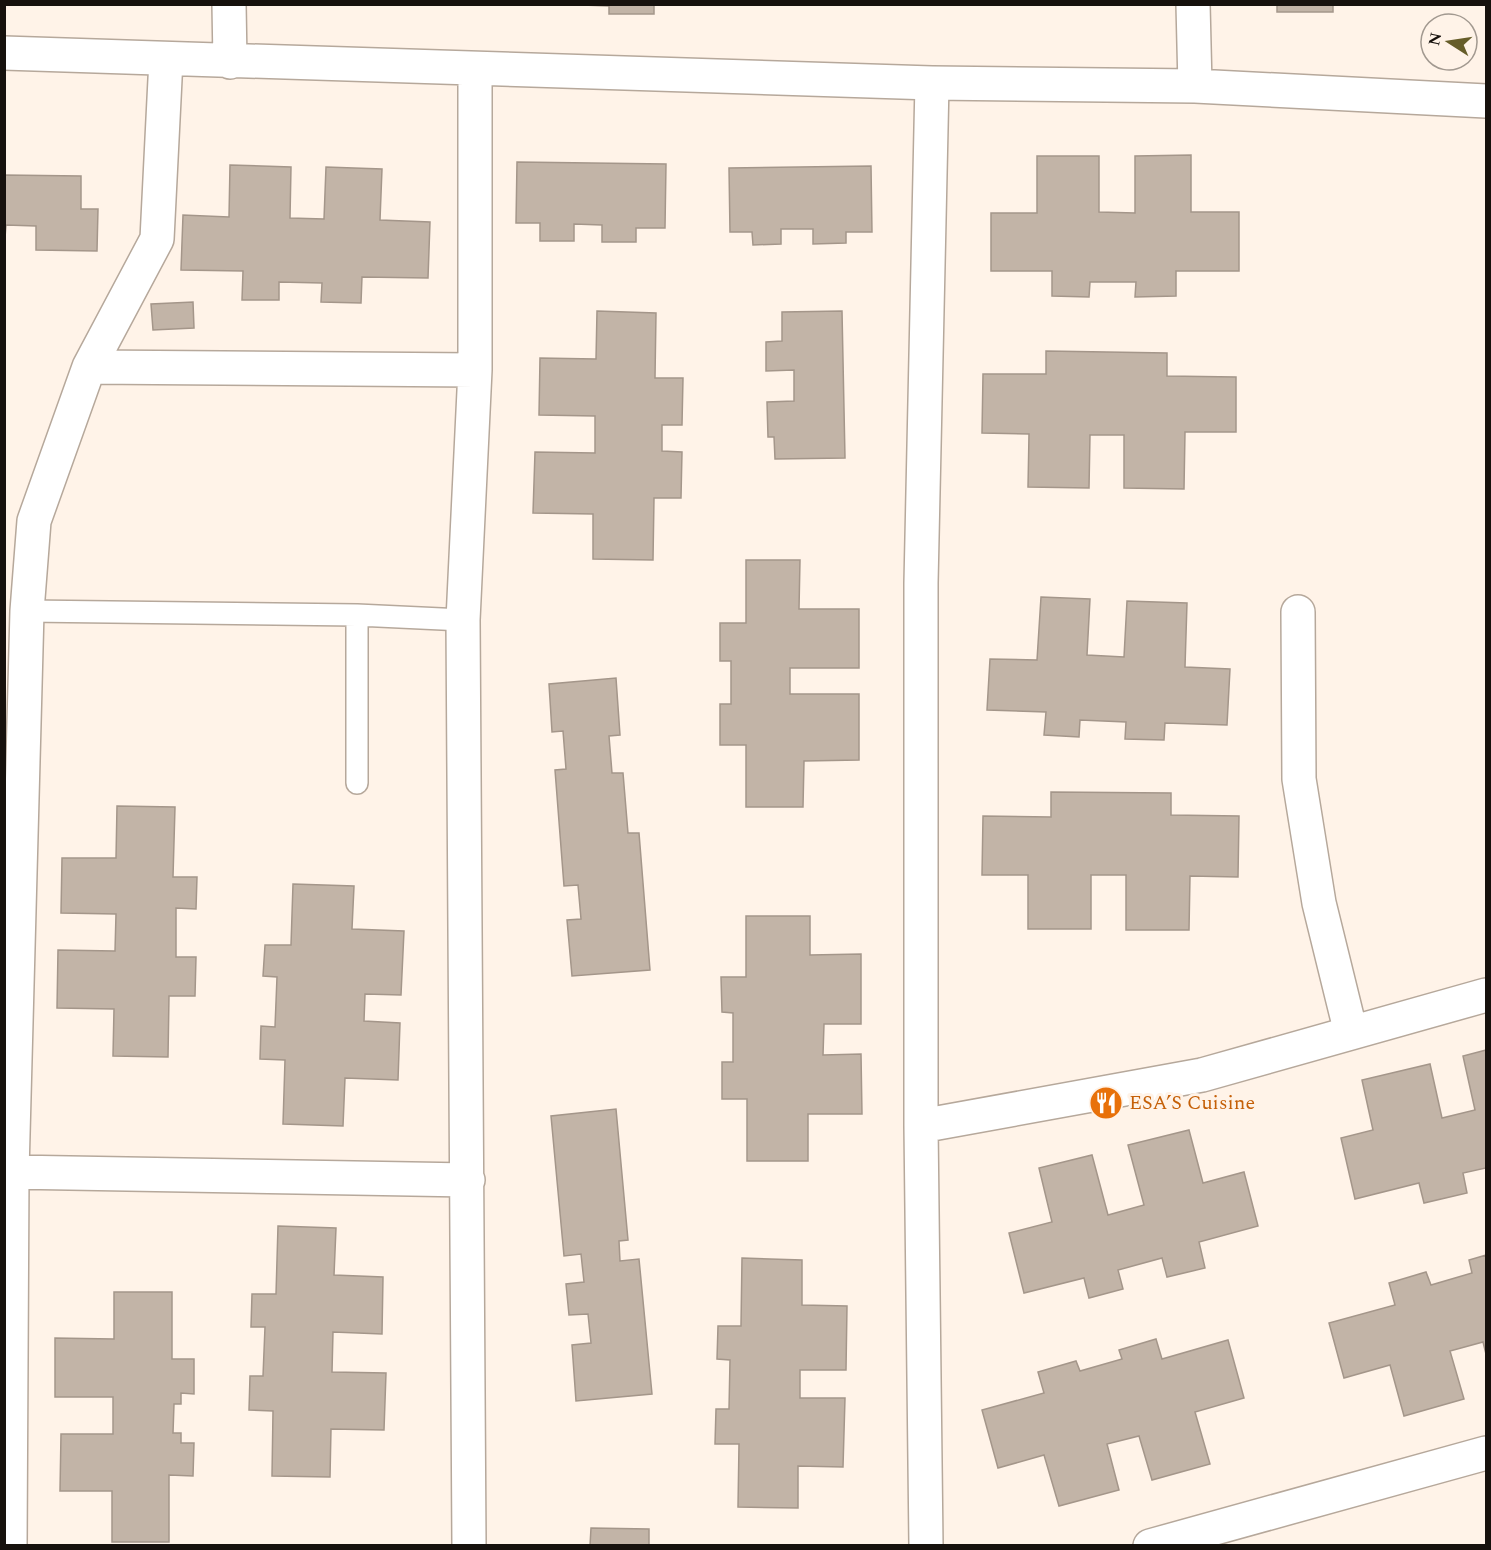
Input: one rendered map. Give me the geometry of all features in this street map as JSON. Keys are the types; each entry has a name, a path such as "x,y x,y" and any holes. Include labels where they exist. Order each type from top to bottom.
{"street":[{"path":"230,4 230,62"},
{"path":"1193,4 1195,86"},
{"path":"4,53 932,83 1195,86 1486,101"},
{"path":"10,1545 12,1172 27,611 34,521 89,367 157,239 166,59"},
{"path":"469,1545 463,620 475,370 475,70"},
{"path":"926,1545 921,1126 921,583 932,83"},
{"path":"89,367 475,370"},
{"path":"1298,612 1299,779 1319,903 1351,1033"},
{"path":"921,1126 1202,1075 1486,995"},
{"path":"12,1172 468,1179"},
{"path":"1150,1545 1235,1535 1486,1453"}],"lane":[{"path":"27,611 357,615 463,620"},
{"path":"357,615 357,783"}],"building":[{"path":"555,4 711,4 654,5 654,14 609,14 609,6"},
{"path":"1277,4 1333,4 1333,12 1277,12"},
{"path":"1191,155 1191,212 1239,212 1239,271 1176,271 1176,296 1135,297 1136,282 1090,282 1089,297 1052,296 1052,271 991,271 991,213 1037,213 1037,156 1099,156 1099,212 1135,213 1135,156"},
{"path":"517,162 666,164 665,228 636,228 636,242 602,242 602,225 574,224 574,241 540,241 540,223 516,223"},
{"path":"230,165 291,167 290,218 324,219 326,167 382,169 380,220 430,222 428,278 362,277 361,303 321,302 322,283 279,282 279,300 242,300 243,271 181,270 183,215 229,217"},
{"path":"871,166 872,232 846,232 846,243 813,244 813,229 781,229 781,244 753,245 752,232 730,232 729,168"},
{"path":"4,175 81,176 81,209 98,209 97,251 36,250 36,226 6,225 4,250"},
{"path":"193,302 194,328 153,330 151,304"},
{"path":"597,311 656,313 655,378 683,378 682,425 662,425 662,451 682,452 681,498 654,498 653,560 593,559 593,514 533,513 535,452 595,453 595,416 539,415 540,358 596,359"},
{"path":"842,311 845,458 775,459 774,437 768,437 767,402 794,401 794,370 766,371 766,342 782,341 782,312"},
{"path":"1046,351 1167,353 1167,376 1236,377 1236,432 1185,432 1184,489 1124,488 1124,435 1090,435 1089,488 1028,487 1029,434 982,433 983,374 1046,374"},
{"path":"746,560 800,560 799,609 859,609 859,668 790,668 790,694 859,694 859,760 804,761 803,807 746,807 746,745 720,745 720,704 731,704 731,661 720,661 720,623 746,623"},
{"path":"1041,597 1090,599 1087,655 1124,657 1127,601 1187,603 1185,667 1230,669 1227,725 1165,723 1164,740 1125,739 1126,722 1080,720 1079,737 1044,735 1046,712 987,710 990,659 1037,660"},
{"path":"616,678 620,735 609,736 612,773 623,773 628,833 639,833 650,970 572,976 567,920 581,919 578,885 564,886 555,770 566,769 563,731 552,732 549,684"},
{"path":"1051,792 1171,793 1171,815 1239,816 1238,877 1190,876 1189,930 1126,930 1126,875 1091,875 1091,929 1028,929 1028,875 982,875 983,816 1051,817"},
{"path":"117,806 175,807 173,877 197,877 196,909 176,908 176,957 196,957 195,996 169,996 168,1057 113,1056 114,1009 57,1008 58,950 115,951 116,914 61,913 62,858 116,858"},
{"path":"293,884 354,886 352,929 404,931 401,995 365,994 364,1021 400,1023 398,1080 345,1078 343,1126 283,1124 285,1060 260,1059 261,1026 275,1027 277,977 263,976 265,945 291,945"},
{"path":"746,916 810,916 810,955 861,954 861,1024 824,1024 823,1055 861,1054 862,1114 808,1114 808,1161 747,1161 747,1099 722,1099 722,1062 733,1062 733,1013 722,1012 721,977 746,977"},
{"path":"1486,1050 1486,1168 1463,1173 1467,1193 1424,1203 1419,1183 1355,1199 1341,1138 1373,1130 1362,1080 1430,1064 1442,1118 1475,1110 1463,1056"},
{"path":"616,1109 628,1240 619,1241 620,1261 639,1259 652,1394 576,1401 572,1345 591,1343 588,1314 569,1315 566,1284 584,1282 581,1254 564,1256 551,1116"},
{"path":"1189,1130 1203,1183 1244,1172 1258,1226 1199,1242 1205,1268 1167,1277 1162,1258 1118,1270 1123,1289 1089,1298 1084,1278 1024,1293 1009,1233 1052,1222 1039,1168 1092,1155 1108,1215 1144,1205 1128,1145"},
{"path":"278,1226 336,1228 334,1275 383,1277 382,1334 333,1332 332,1372 386,1373 384,1430 331,1429 330,1477 272,1476 273,1411 249,1410 250,1376 263,1376 265,1327 251,1327 252,1294 276,1294"},
{"path":"1486,1255 1486,1354 1483,1342 1450,1351 1464,1399 1404,1416 1390,1365 1344,1378 1329,1323 1395,1305 1389,1283 1426,1272 1431,1285 1472,1273 1469,1260"},
{"path":"742,1258 802,1260 802,1305 847,1306 846,1370 800,1370 800,1398 845,1398 843,1467 798,1466 798,1508 738,1507 739,1444 715,1444 716,1409 729,1409 730,1360 717,1359 718,1326 741,1326"},
{"path":"114,1292 172,1292 172,1359 194,1359 194,1394 181,1393 181,1404 174,1404 173,1433 181,1433 181,1443 194,1443 193,1476 169,1475 169,1542 112,1542 112,1491 60,1491 61,1434 113,1434 113,1397 55,1397 55,1338 114,1339"},
{"path":"1156,1339 1162,1359 1228,1340 1244,1398 1195,1412 1210,1464 1152,1480 1139,1436 1107,1444 1119,1490 1059,1506 1044,1455 998,1468 982,1410 1044,1393 1038,1372 1076,1361 1080,1371 1122,1359 1119,1350"},
{"path":"591,1528 649,1529 649,1546 590,1546"}],"place":[{"name":"ESA’S Cuisine","path":"1106,1103"}]}
